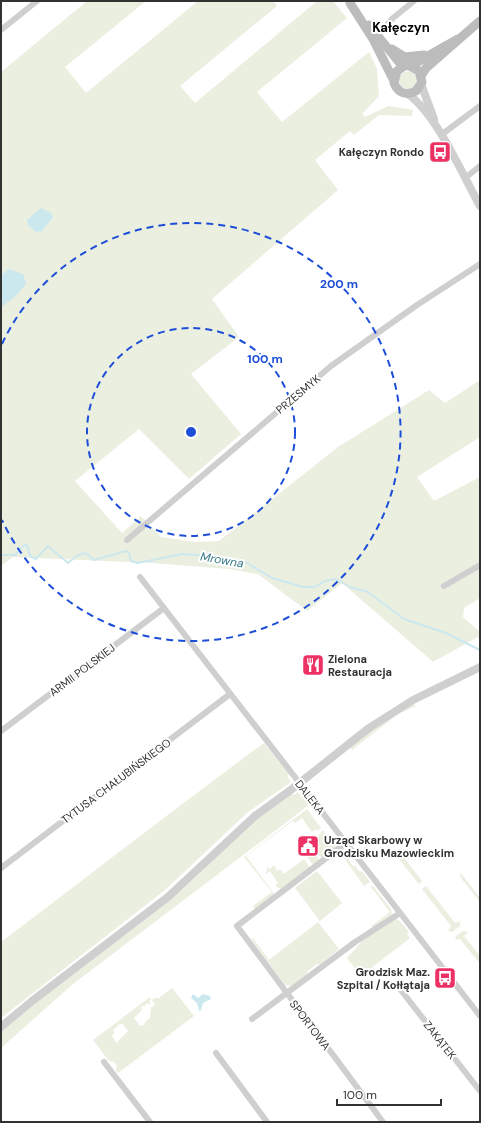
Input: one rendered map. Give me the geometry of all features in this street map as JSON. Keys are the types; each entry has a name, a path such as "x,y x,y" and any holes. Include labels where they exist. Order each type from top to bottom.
{"main road":[{"path":"349,2 378,35 398,62 419,71 421,80"},
{"path":"349,2 373,40 397,89 408,94 416,91 426,68 480,21"},
{"path":"378,35 397,53 405,57 419,57 439,49"},
{"path":"393,79 397,71 458,39"}],"street":[{"path":"1,30 37,1"},
{"path":"378,35 393,18 414,1"},
{"path":"421,80 439,132"},
{"path":"408,94 415,99 439,132 480,206"},
{"path":"439,132 480,106"},
{"path":"465,178 480,166"},
{"name":"PRZESMYK","path":"127,540 331,366 417,305 480,264"},
{"path":"444,586 480,565"},
{"name":"DALEKA","path":"140,577 480,1016"},
{"name":"ARMII POLSKIEJ","path":"1,731 164,608"},
{"path":"1,1027 27,1004 168,897 250,819 300,783 395,710 480,667"},
{"name":"TYTUSA CHAŁUBIŃSKIEGO","path":"1,868 230,694"},
{"name":"SPORTOWA","path":"346,843 237,926 383,1122"},
{"path":"252,1019 354,942 400,913"},
{"name":"ZAKĄTEK","path":"400,989 480,1091"},
{"path":"216,1053 267,1122"},
{"path":"104,1062 150,1122"}],"shaded area":[{"path":"87,1 146,1 65,67 86,93 198,1 273,1 277,6 180,86 195,103 317,1 333,1 347,18 257,92 282,122 369,52 377,69 379,96 362,114 365,117 388,106 413,110 412,116 379,115 354,135 350,131 315,160 338,190 212,299 239,337 191,374 241,434 189,479 139,429 75,481 122,533 141,516 161,537 196,542 219,541 338,447 429,390 445,403 480,380 480,437 417,477 434,501 480,477 480,598 464,608 463,617 480,632 480,636 433,662 342,583 307,611 258,574 229,569 152,563 13,557 1,566 1,72"},
{"path":"404,71 412,71 417,76 415,87 412,89 404,89 399,84 399,76"},
{"path":"414,704 416,706 398,714 352,750 351,749 351,747 386,720"},
{"path":"264,743 289,774 287,776 291,782 248,812 165,890 1,1018 1,942"},
{"path":"298,792 309,805 73,984 1,1048 1,1032 10,1022 162,907 193,880 253,821 292,793 294,795"},
{"path":"307,809 321,828 312,832 302,818 295,823 293,821 246,856 274,894 255,909 253,906 272,892 244,857"},
{"path":"323,830 336,847 321,858 316,851 320,847 315,840"},
{"path":"403,849 406,851 402,855 422,881 419,884 398,858 393,860 393,855"},
{"path":"314,852 320,860 313,865 307,856"},
{"path":"344,852 350,856 347,858 354,867 357,865 356,867 360,872 362,871 370,882 364,886 344,858 335,858 340,853"},
{"path":"304,859 310,868 281,889 275,886 278,883 270,871 266,874 267,867 270,869 274,865 277,871 280,869 284,874"},
{"path":"317,871 342,903 320,921 295,888"},
{"path":"460,872 480,898 480,902 461,878"},
{"path":"373,886 391,909 392,914 373,927 370,925 373,925 390,912 371,887"},
{"path":"426,886 455,923 460,921 460,926 452,932 448,931 451,926 422,889"},
{"path":"395,918 401,922 409,932 407,934 410,938 361,976 347,958 364,939"},
{"path":"318,922 339,949 320,964 317,964 291,986 285,985 251,939 253,938 269,960"},
{"path":"463,931 468,932 464,936 480,956 480,964 460,939 455,940 456,936"},
{"path":"172,988 194,1016 118,1073 116,1071 117,1066 114,1062 109,1061 93,1040 150,997 151,1000 149,1001 151,1004 147,1004 147,1002 145,1006 141,1006 142,1010 134,1018 140,1026 144,1025 150,1018 151,1007 155,1005 152,1000 160,997","holes":["120,1024 123,1024 128,1031 116,1043 112,1035 115,1033 113,1030"]}],"water":[{"path":"41,208 51,213 53,217 42,231 36,232 28,225 27,220"},
{"path":"9,269 23,274 26,284 15,297 1,307 1,275"},
{"path":"193,994 198,998 203,994 210,996 211,999 203,1003 201,1010 199,1011 197,1003 191,998"}],"waterway":[{"name":"Mrowna","path":"1,555 15,555 23,546 26,545 30,556 36,559 48,546 68,563 78,555 86,553 94,560 126,551 129,553 131,561 137,563 183,554 199,555 247,563 272,578 303,587 315,587 325,581 336,579 350,587 368,592 404,619 446,633 480,650"}],"place":[{"name":"Kałęczyn Rondo","path":"440,152"},
{"name":"Zielona Restauracja","path":"313,665"},
{"name":"Urząd Skarbowy w Grodzisku Mazowieckim","path":"308,846"},
{"name":"Grodzisk Maz. Szpital / Kołłątaja","path":"445,978"}],"district":[{"name":"Kałęczyn","path":"401,27"}]}
